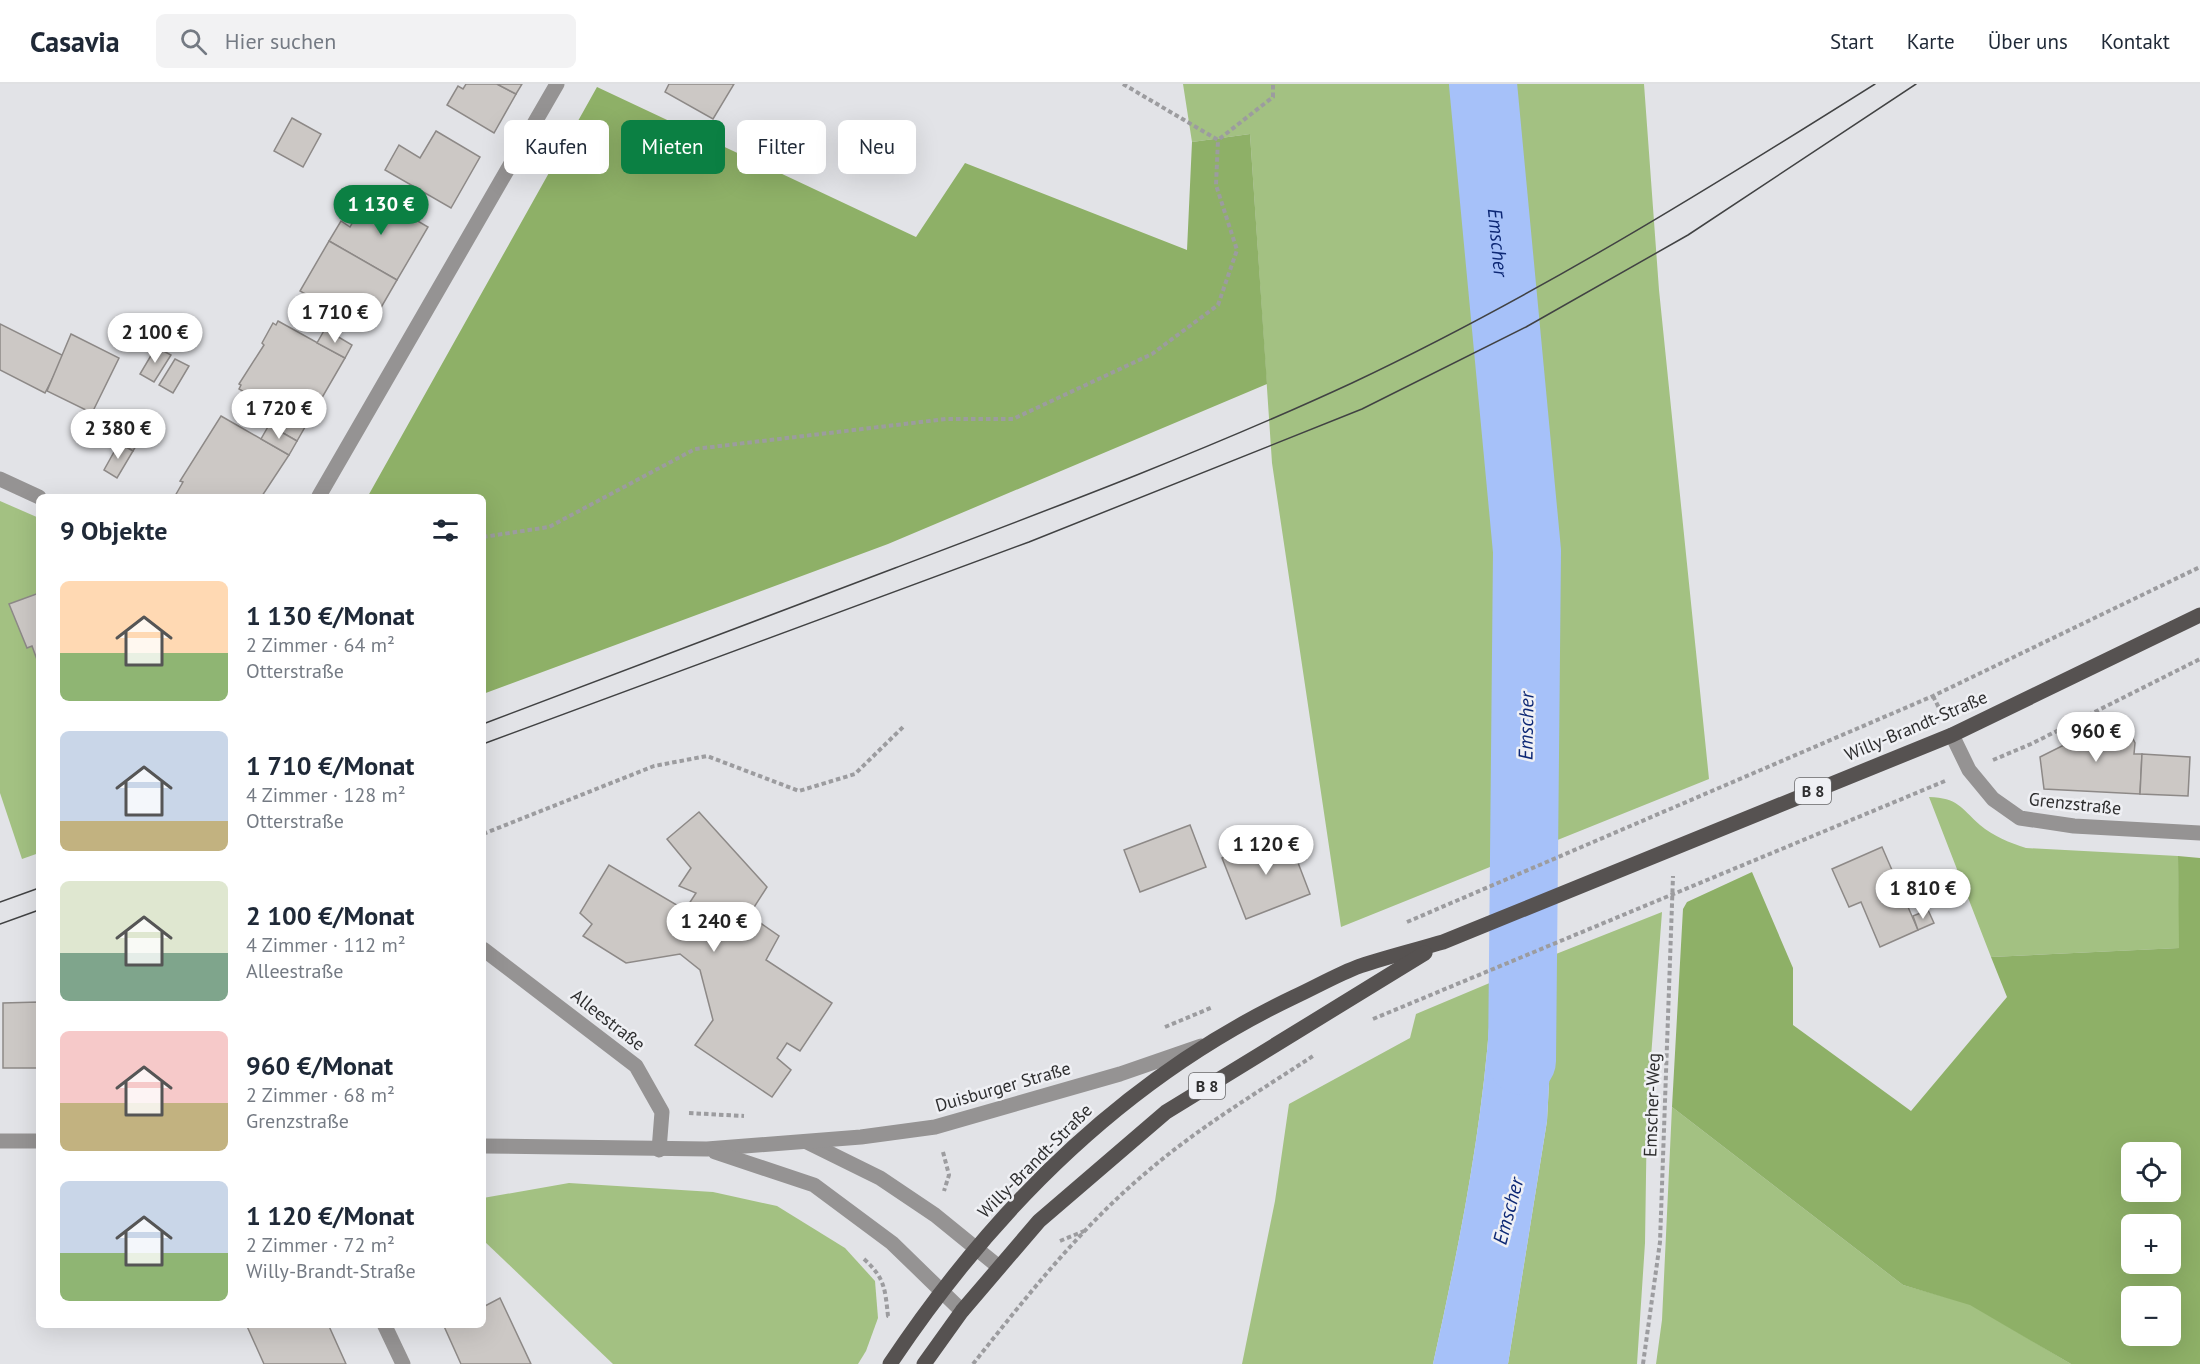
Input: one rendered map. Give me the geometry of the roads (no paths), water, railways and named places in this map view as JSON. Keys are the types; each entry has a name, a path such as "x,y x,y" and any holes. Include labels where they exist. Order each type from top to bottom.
{"main road":[{"name":"Willy-Brandt-Straße","path":"890,1364 939,1292 1014,1206 1082,1137 1144,1086 1203,1045 1260,1013 1358,967 1443,942 1674,846 1952,735 2200,615"},
{"name":"Willy-Brandt-Straße","path":"924,1364 962,1311 1039,1221 1166,1112 1443,942"}],"street":[{"path":"320,494 557,84"},
{"path":"0,479 36,496"},
{"name":"Grenzstraße","path":"1952,735 1969,771 1993,800 2020,818 2074,826 2200,832"},
{"name":"Alleestraße","path":"486,951 636,1066 662,1112 659,1150"},
{"name":"Duisburger Straße","path":"486,1146 707,1149 807,1142 935,1127 1120,1074 1203,1045"},
{"path":"0,1141 36,1142"},
{"path":"807,1142 880,1178 935,1215 999,1267"},
{"name":"Duisburger Straße","path":"707,1149 814,1185 892,1243 939,1292 962,1311"},
{"path":"386,1328 403,1364"}],"water":[{"path":"1556,954 1547,1121 1508,1364 1433,1364 1471,1174 1484,1078 1492,982"}],"waterway":[{"name":"Emscher","path":"1483,84 1527,551 1522,1061"}],"tram line":[{"path":"486,723 1068,502 1182,457 1352,383 1420,350 1553,279 1683,203 1875,84"},
{"path":"486,743 1029,542 1362,409 1526,327 1688,235 1916,84"},
{"path":"0,902 36,889"},
{"path":"0,924 36,911"}]}
